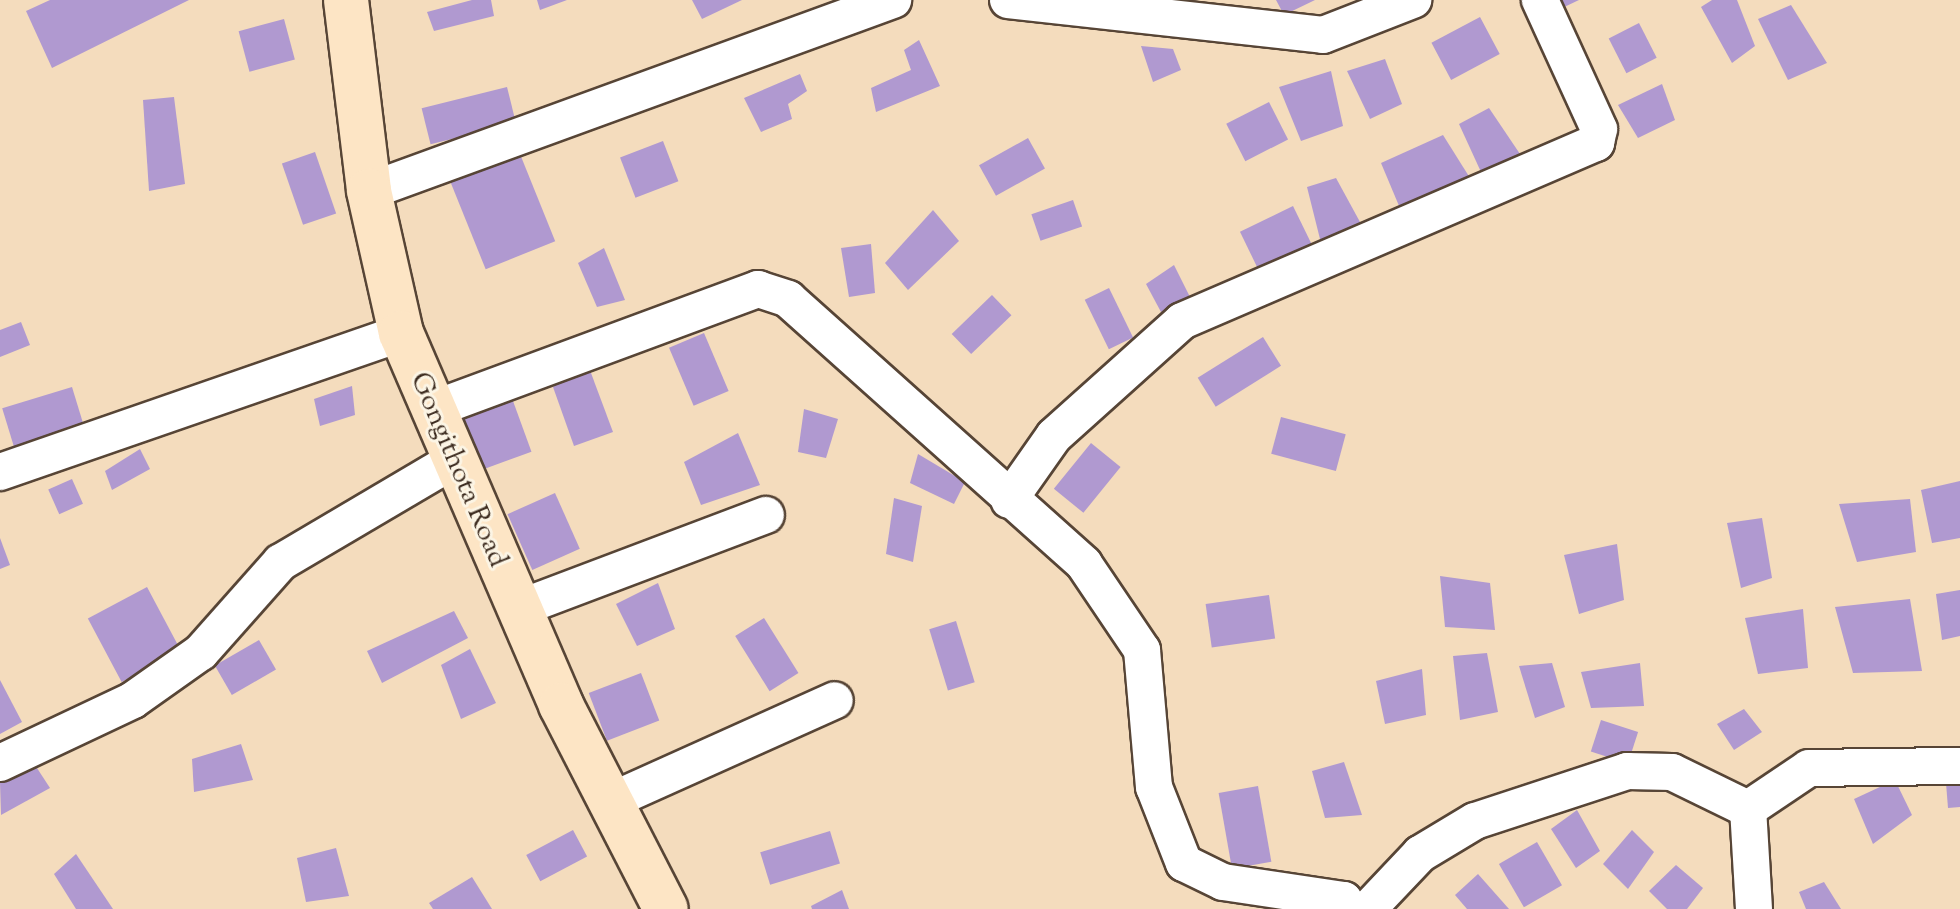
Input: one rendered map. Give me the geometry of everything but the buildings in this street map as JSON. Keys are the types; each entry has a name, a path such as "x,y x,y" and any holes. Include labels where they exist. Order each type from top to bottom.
{"street":[{"name":"Gongithota Road","path":"346,0 369,191 401,333 451,462 517,609 666,909"},
{"path":"369,191 893,0"},
{"path":"1008,0 1323,35 1413,0"},
{"path":"1009,500 1054,436 1182,321 1596,143 1599,129 1540,0"},
{"path":"431,410 758,289 788,299 1084,564 1142,650 1154,787 1184,863 1223,882 1344,900 1348,909"},
{"path":"0,472 401,333"},
{"path":"0,763 133,700 201,652 281,562 451,462"},
{"path":"517,609 766,515"},
{"path":"613,800 835,700"},
{"path":"1748,809 1809,768 1960,766"},
{"path":"1368,909 1420,854 1475,821 1627,771 1672,772 1748,809"},
{"path":"1748,809 1754,909"}]}
